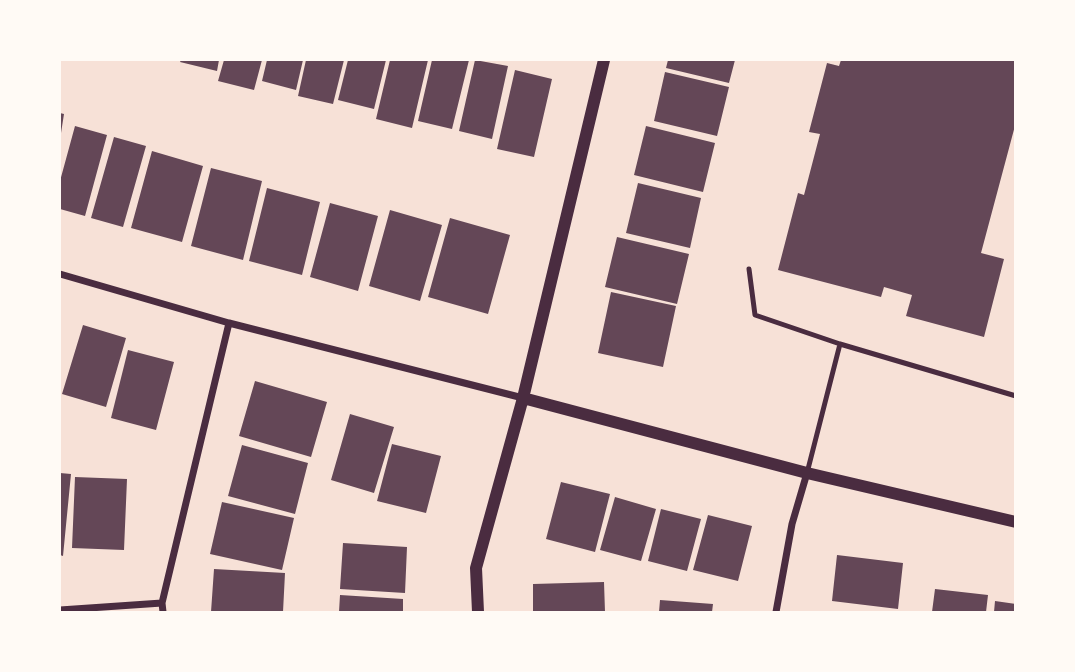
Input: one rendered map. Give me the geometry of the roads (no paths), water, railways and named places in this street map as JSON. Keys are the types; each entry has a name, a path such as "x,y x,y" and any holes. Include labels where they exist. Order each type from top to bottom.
{"street":[{"path":"478,612 476,568 523,398 604,60"},
{"path":"60,274 229,323 807,473 1016,522"},
{"path":"163,612 162,603 229,323"},
{"path":"776,612 792,524 807,473"},
{"path":"60,610 162,603"}],"lane":[{"path":"749,269 755,315 840,344 1016,397"},
{"path":"807,473 840,344"}]}
